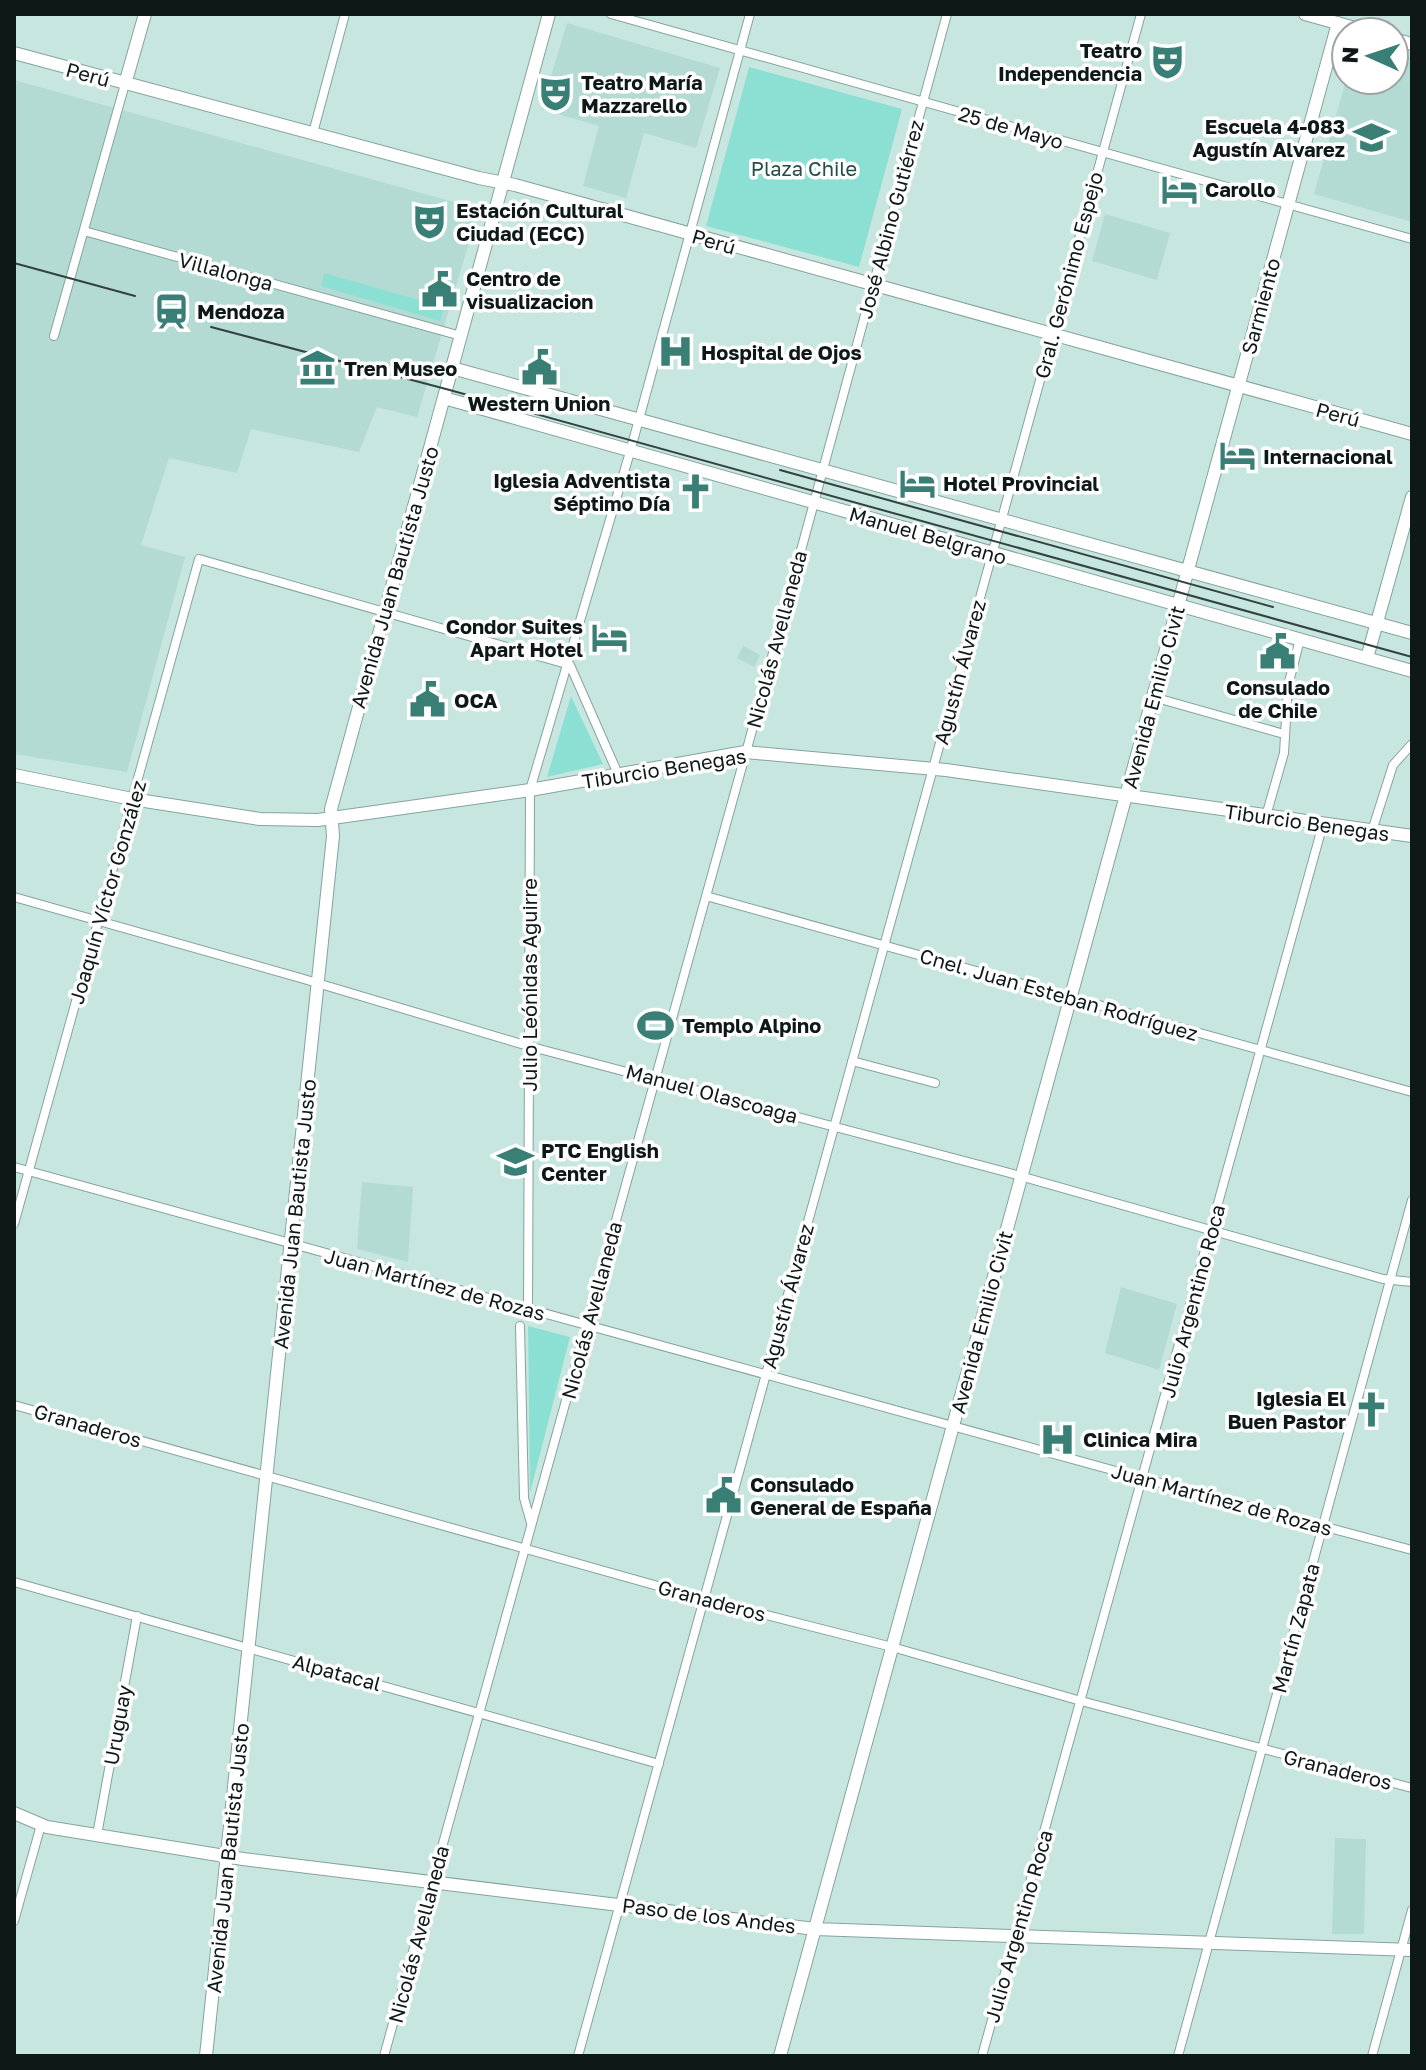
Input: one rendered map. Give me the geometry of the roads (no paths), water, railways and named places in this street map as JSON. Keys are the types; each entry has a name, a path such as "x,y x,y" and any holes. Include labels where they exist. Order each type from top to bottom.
{"main road":[{"path":"125,84 145,14"},
{"name":"Avenida Juan Bautista Justo","path":"206,2056 333,836 332,801 549,14"},
{"path":"1305,14 1330,21"},
{"name":"Sarmiento","path":"1183,589 1330,52"},
{"name":"Perú","path":"14,53 503,182 1412,434"},
{"name":"Manuel Belgrano","path":"452,368 1412,633"},
{"name":"Manuel Belgrano","path":"446,392 630,452 1412,671"},
{"path":"1367,658 1412,497"},
{"name":"Avenida Emilio Civit","path":"780,2056 1183,589"},
{"name":"Tiburcio Benegas","path":"14,775 132,799 273,820 331,818 530,790 745,752 932,769 1412,836"},
{"name":"Paso de los Andes","path":"14,1813 41,1825 227,1856 815,1929 1406,1950"}],"street":[{"path":"313,133 345,14"},
{"name":"25 de Mayo","path":"611,14 1412,239"},
{"name":"Julio Leónidas Aguirre","path":"528,1310 530,790 630,452 750,14"},
{"name":"José Albino Gutiérrez","path":"820,471 947,14"},
{"name":"Gral. Gerónimo Espejo","path":"996,537 1141,14"},
{"path":"54,336 125,84"},
{"name":"Villalonga","path":"84,231 461,336"},
{"name":"Nicolás Avellaneda","path":"384,2056 706,896 820,471"},
{"name":"Agustín Álvarez","path":"578,2056 996,537"},
{"name":"Joaquín Víctor González","path":"14,1224 199,559 385,611"},
{"path":"385,611 567,665 573,670 618,774"},
{"path":"1266,816 1280,771 1288,686 1300,639"},
{"path":"1153,697 1284,734"},
{"path":"1372,831 1393,765 1412,744"},
{"name":"Julio Argentino Roca","path":"982,2056 1323,824"},
{"name":"Cnel. Juan Esteban Rodríguez","path":"706,896 1412,1092"},
{"name":"Manuel Olascoaga","path":"14,897 528,1046 834,1125 1390,1280 1412,1282"},
{"path":"852,1061 935,1083"},
{"name":"Juan Martínez de Rozas","path":"14,1167 1412,1550"},
{"name":"Martín Zapata","path":"1178,2056 1412,1200"},
{"path":"520,1326 524,1497 531,1525"},
{"name":"Granaderos","path":"14,1405 704,1599 1412,1788"},
{"path":"524,1497 531,1505 539,1499"},
{"name":"Alpatacal","path":"14,1582 659,1764"},
{"name":"Uruguay","path":"97,1835 137,1616"},
{"path":"14,1921 41,1825"},
{"path":"1372,2056 1406,1950 1412,1910"}],"tram line":[{"path":"14,263 135,296"},
{"path":"211,327 446,389 1412,657"},
{"path":"780,470 1273,607"}],"place":[{"name":"Teatro Independencia","path":"1168,61"},
{"name":"Teatro María Mazzarello","path":"555,93"},
{"name":"Escuela 4-083 Agustín Alvarez","path":"1371,137"},
{"name":"Carollo","path":"1179,189"},
{"name":"Estación Cultural Ciudad (ECC)","path":"430,221"},
{"name":"Centro de visualizacion","path":"440,289"},
{"name":"Mendoza","path":"171,311"},
{"name":"Hospital de Ojos","path":"675,352"},
{"name":"Tren Museo","path":"318,368"},
{"name":"Western Union","path":"539,368"},
{"name":"Internacional","path":"1237,456"},
{"name":"Hotel Provincial","path":"917,483"},
{"name":"Iglesia Adventista Séptimo Día","path":"696,492"},
{"name":"Condor Suites Apart Hotel","path":"609,637"},
{"name":"Consulado de Chile","path":"1278,652"},
{"name":"OCA","path":"428,700"},
{"name":"Templo Alpino","path":"656,1025"},
{"name":"PTC English Center","path":"515,1162"},
{"name":"Iglesia El Buen Pastor","path":"1372,1409"},
{"name":"Clinica Mira","path":"1057,1439"},
{"name":"Consulado General de España","path":"724,1495"}],"park label":[{"name":"Plaza Chile","path":"804,168"}]}
